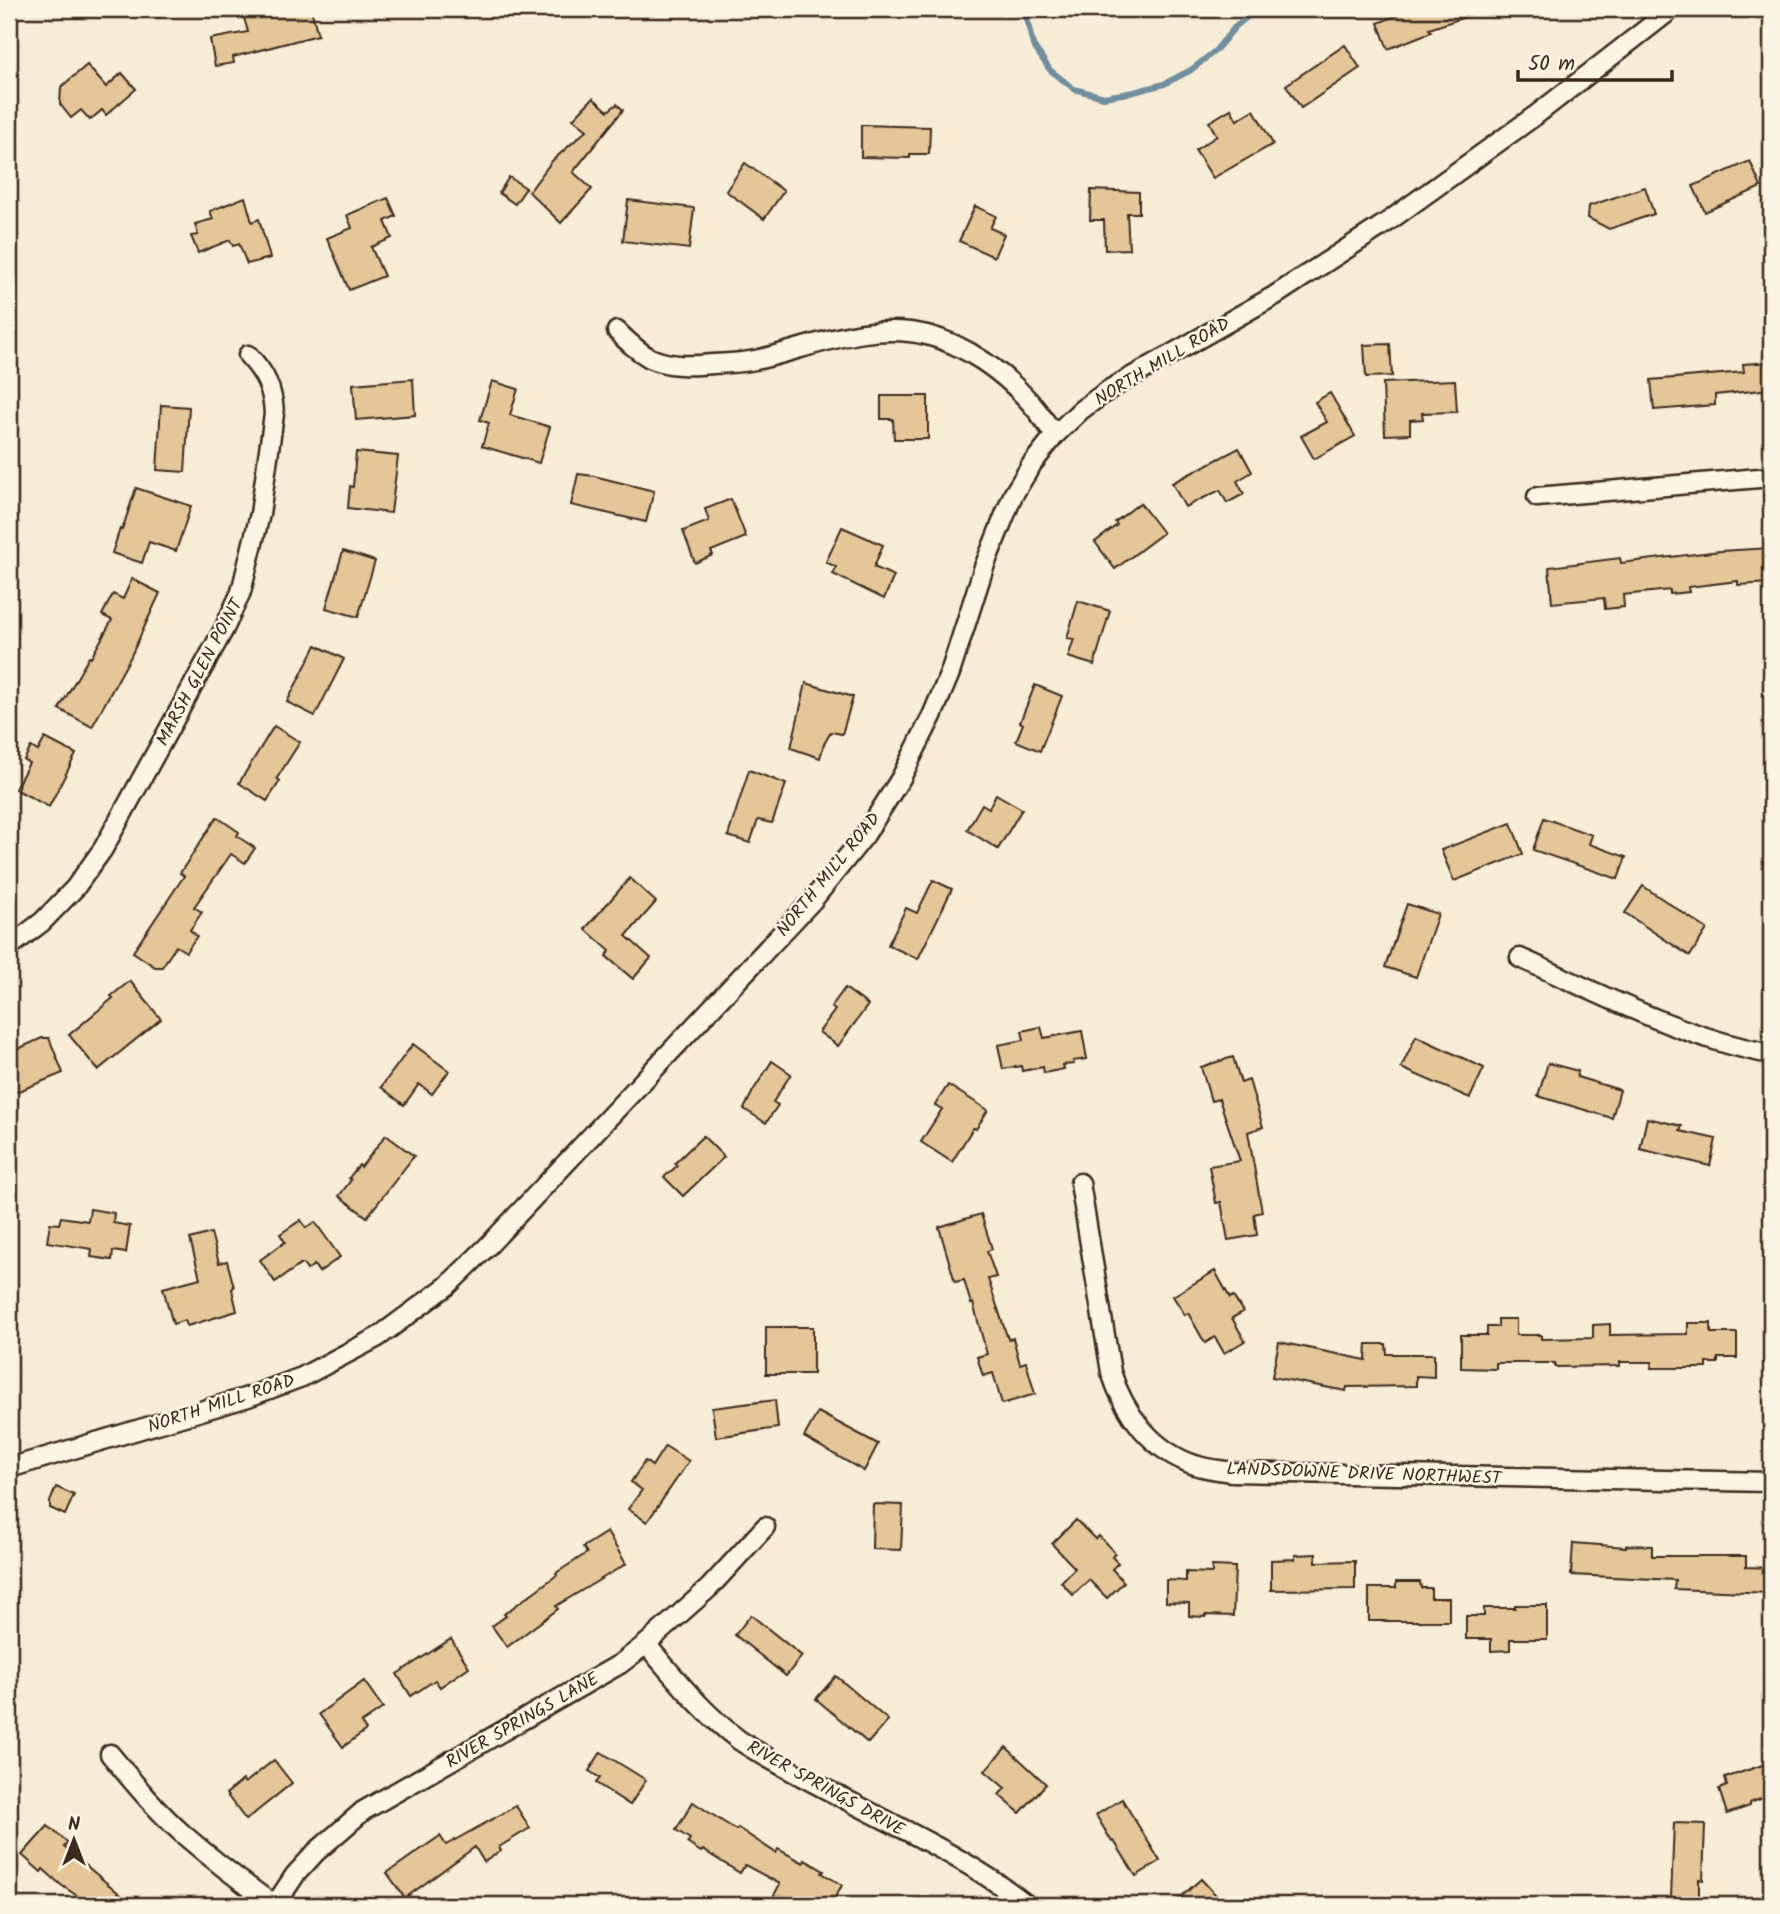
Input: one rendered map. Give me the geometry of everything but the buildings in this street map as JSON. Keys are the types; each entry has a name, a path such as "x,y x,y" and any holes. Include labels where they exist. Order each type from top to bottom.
{"street":[{"name":"NORTH MILL ROAD","path":"9,1468 248,1396 302,1377 378,1337 447,1286 488,1247 812,901 865,835 901,778 932,716 950,673 984,567 1013,495 1032,464 1055,435 1081,410 1110,389 1274,296 1386,223 1536,115 1672,9"},
{"path":"617,331 632,346 650,358 690,366 757,360 861,332 897,331 927,335 958,346 998,372 1029,401 1055,435"},
{"name":"MARSH GLEN POINT","path":"9,947 41,922 75,888 103,849 224,629 241,592 260,514 274,414 273,397 268,382 260,367 248,355"},
{"path":"1537,497 1771,477"},
{"path":"1520,958 1676,1027 1771,1054"},
{"name":"LANDSDOWNE DRIVE NORTHWEST","path":"1080,1183 1111,1372 1117,1391 1130,1415 1149,1437 1170,1453 1195,1465 1232,1472 1771,1482"},
{"name":"RIVER SPRINGS LANE","path":"275,1905 295,1875 316,1852 363,1811 620,1664 709,1588 765,1527"},
{"name":"RIVER SPRINGS DRIVE","path":"646,1643 688,1695 737,1738 769,1759 964,1862 1027,1905"},
{"path":"110,1754 145,1796 182,1833 275,1905"}],"waterway":[{"path":"1027,9 1033,45 1050,70 1074,89 1104,97 1164,84 1191,70 1215,51 1235,27 1257,9"}]}
